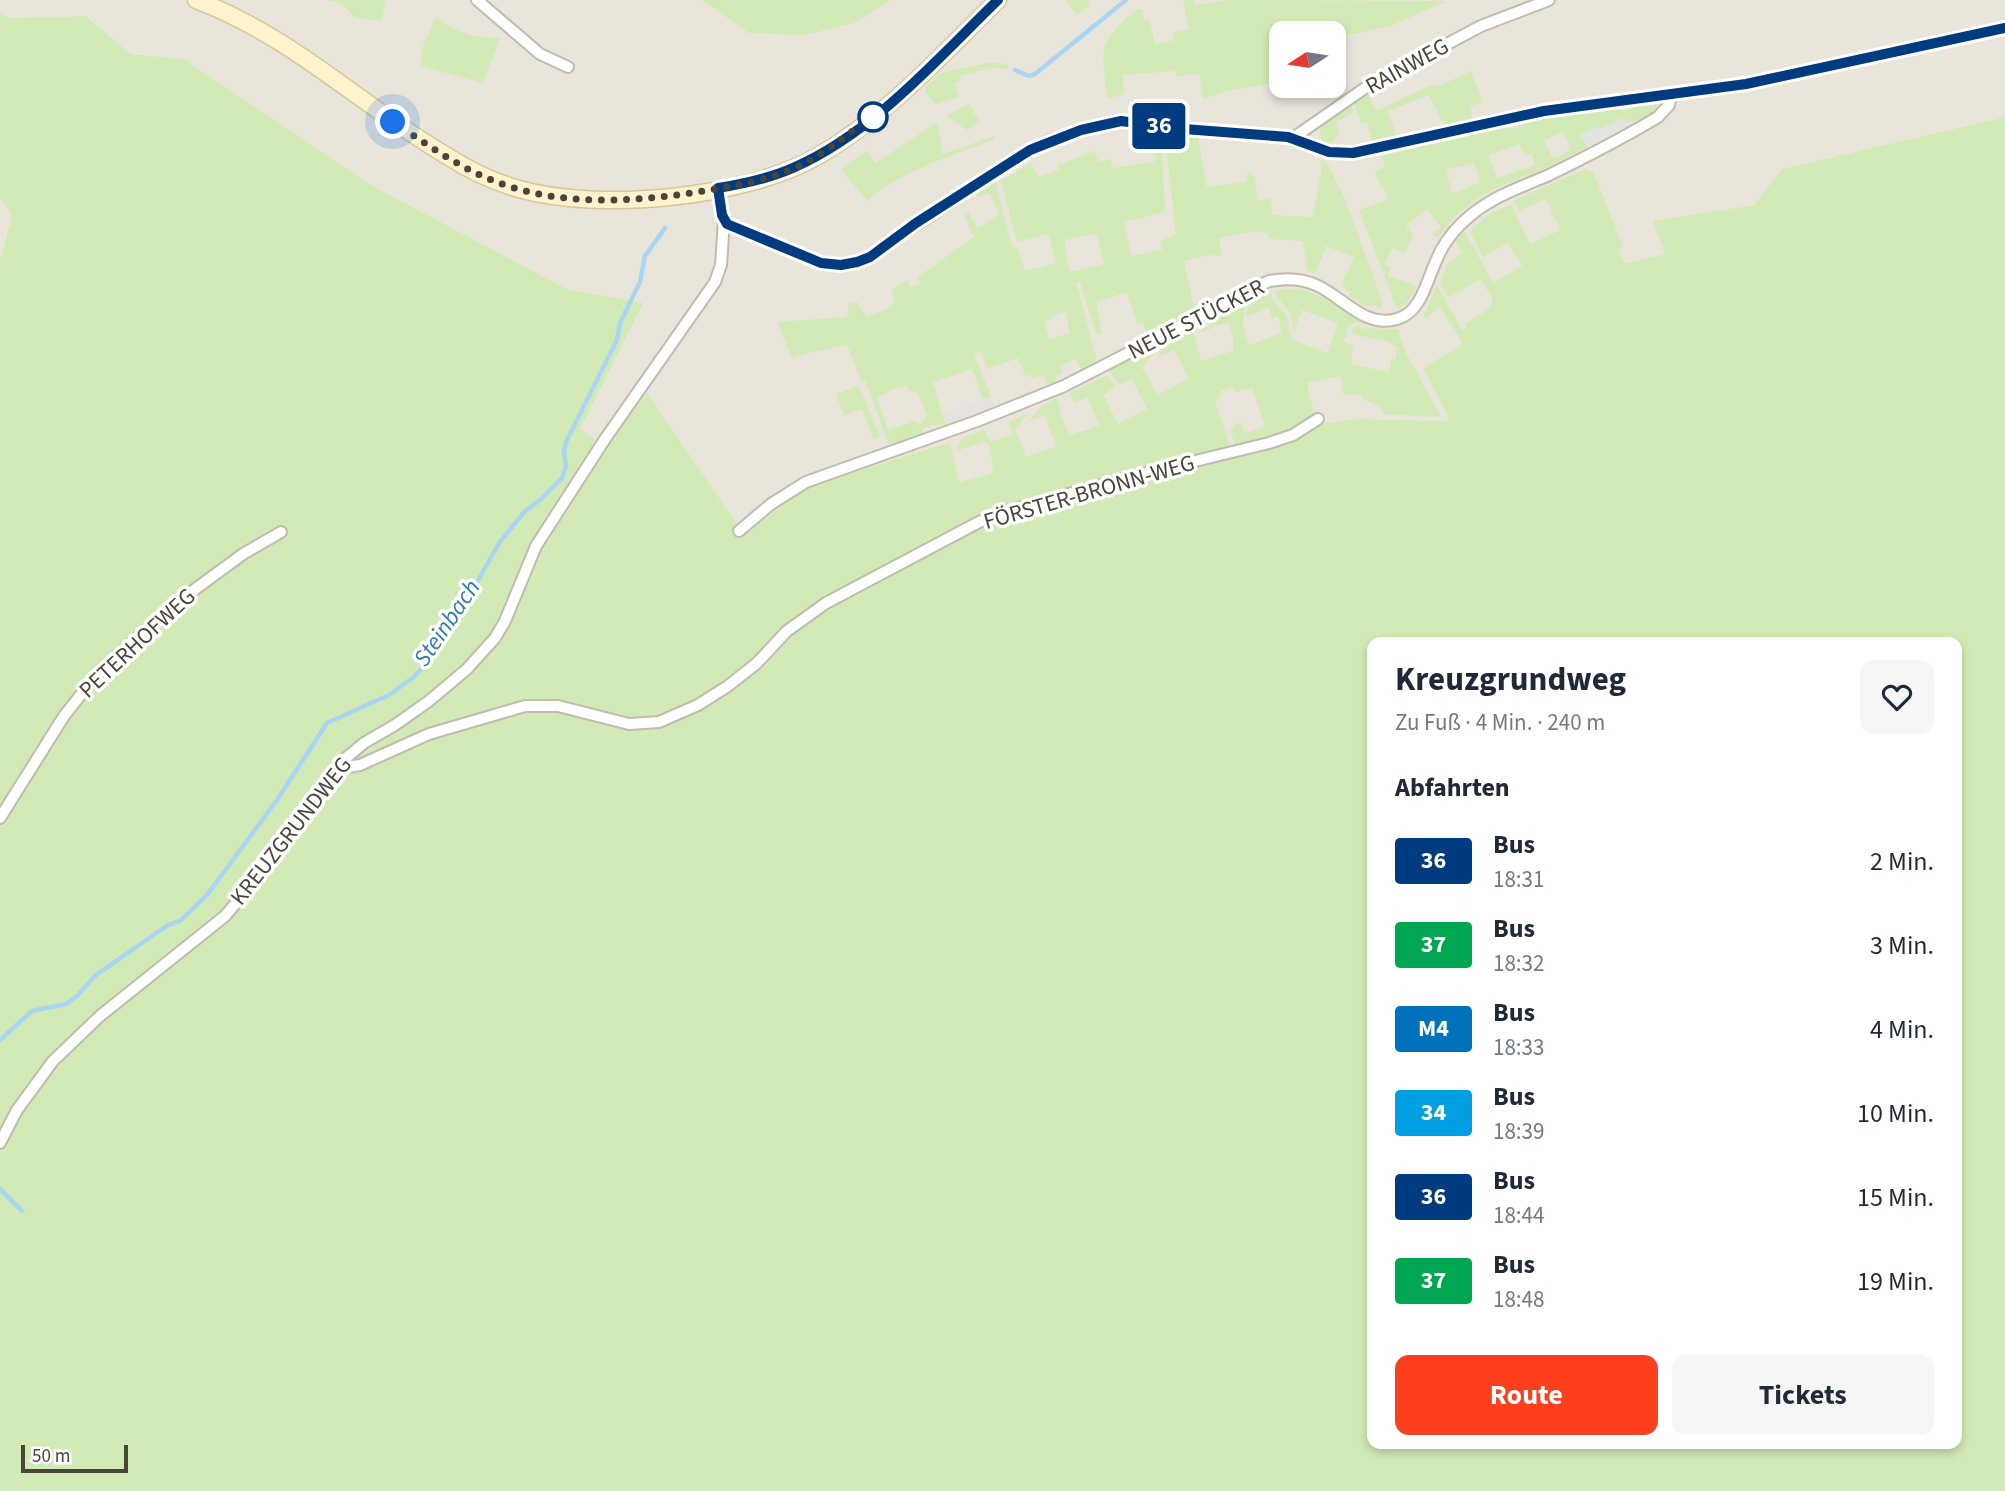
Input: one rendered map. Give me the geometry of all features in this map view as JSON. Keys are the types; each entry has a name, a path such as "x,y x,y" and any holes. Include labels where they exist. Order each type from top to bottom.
{"main road":[{"path":"196,0 266,33 424,143 493,181 546,195 601,200 665,197 718,188 788,171 830,148 886,106 998,0"}],"street":[{"path":"477,0 540,54 568,67"},
{"name":"RAINWEG","path":"1293,138 1365,88 1402,68 1481,26 1549,0"},
{"path":"718,188 724,220 732,226 815,261 849,264 870,257 916,223 1030,150 1081,130 1121,121 1293,138 1329,152 1353,153 1544,111 1746,84 2005,28"},
{"name":"NEUE STÜCKER","path":"739,531 771,504 806,482 977,421 1073,382 1269,281 1302,280 1326,290 1367,317 1382,321 1401,318 1419,302 1443,247 1471,215 1500,194 1566,166 1658,117 1669,105 1671,96"},
{"name":"KREUZGRUNDWEG","path":"0,1143 24,1100 53,1061 100,1016 225,916 259,876 336,768 354,751 395,725 450,684 495,638 505,621 536,546 605,439 715,282 721,265 724,220"},
{"name":"FÖRSTER-BRONN-WEG","path":"336,768 360,765 429,734 525,706 558,706 629,724 659,722 698,705 729,686 757,663 787,631 825,603 979,522 1007,511 1130,477 1275,441 1293,435 1318,419"},
{"name":"PETERHOFWEG","path":"0,818 64,716 98,673 190,592 281,531"}],"shaded area":[{"path":"0,0 2005,0 2005,117 1783,169 1754,205 1654,221 1665,254 1625,263 1617,251 1570,237 1448,421 1358,419 1277,445 1003,471 959,482 949,442 809,486 744,534 647,393 606,448 579,429 642,303 567,289 373,186 184,59 131,54 86,16 9,18 0,13"},
{"path":"1625,117 1629,127 1587,147 1580,134 1597,127 1599,130"},
{"path":"0,198 12,216 0,260"},
{"path":"991,397 995,408 946,426 942,415"}],"green space":[{"path":"327,0 386,0 381,21 354,17 343,4"},
{"path":"702,0 891,0 854,23 805,35 749,33"},
{"path":"1065,0 1087,0 1090,4 1078,15"},
{"path":"1183,0 1194,0 1196,5 1226,0 1447,1 1390,26 1346,36 1346,21 1269,21 1269,83 1203,99 1199,73 1176,77 1176,71 1123,75 1124,94 1107,99 1104,48 1114,32 1137,9 1142,9 1144,19 1149,19 1155,44 1174,40 1172,33 1189,29"},
{"path":"0,13 9,18 86,16 131,54 184,59 373,186 567,289 643,303 580,429 606,447 647,393 744,534 809,486 950,442 959,482 994,473 989,446 985,442 956,451 961,439 984,429 990,442 1013,435 1009,422 1028,413 1015,429 1026,457 1056,446 1045,415 1028,421 1041,407 1056,398 1070,436 1099,425 1087,397 1074,403 1070,392 1107,376 1116,387 1103,395 1118,424 1147,409 1132,379 1119,385 1109,370 1161,343 1142,368 1158,395 1189,378 1174,350 1158,357 1166,342 1206,319 1194,334 1201,361 1233,351 1233,336 1228,322 1199,333 1212,323 1211,318 1246,298 1243,327 1249,345 1282,333 1278,316 1272,319 1269,308 1246,317 1249,298 1270,291 1273,300 1288,318 1291,340 1328,353 1338,323 1302,310 1294,331 1291,314 1275,291 1288,289 1312,293 1367,324 1349,324 1344,341 1353,346 1351,364 1389,372 1391,359 1396,359 1397,347 1386,341 1351,334 1353,328 1359,326 1362,329 1398,329 1405,351 1441,417 1384,414 1380,406 1364,400 1361,394 1343,395 1340,376 1307,383 1314,414 1291,432 1270,440 1235,445 1231,431 1234,425 1241,423 1245,433 1265,427 1252,388 1235,392 1233,387 1220,391 1221,397 1215,401 1231,449 1277,445 1322,424 1358,419 1448,421 1448,416 1423,368 1461,346 1461,340 1439,306 1426,319 1424,315 1437,285 1462,330 1467,327 1465,324 1490,308 1493,299 1480,279 1449,297 1440,284 1448,263 1462,253 1455,241 1465,232 1493,283 1522,266 1508,243 1483,257 1470,232 1489,215 1511,205 1530,244 1560,230 1546,199 1519,211 1514,200 1586,169 1594,174 1623,246 1618,251 1625,263 1665,254 1653,221 1754,205 1782,169 2005,117 2005,1491 0,1491 0,260 12,216 0,198"},
{"path":"436,17 466,34 500,38 483,83 421,66 423,45"},
{"path":"993,62 1009,65 1007,69 993,67 960,76 960,81 954,83 959,97 935,104 926,94 925,88 940,73"},
{"path":"1471,71 1483,103 1470,106 1472,120 1445,126 1429,95 1388,111 1397,137 1373,143 1367,123 1361,123 1354,102 1368,94 1376,111 1431,85 1441,85"},
{"path":"969,104 980,123 967,130 946,116"},
{"path":"1351,104 1353,112 1336,123 1339,135 1329,146 1322,140 1322,128"},
{"path":"1657,104 1657,110 1639,120 1627,122 1624,118 1598,130 1597,128 1581,134 1587,147 1479,197 1455,216 1438,238 1432,234 1441,227 1426,209 1406,226 1413,235 1405,254 1392,248 1384,265 1390,268 1388,276 1417,286 1406,304 1397,309 1359,210 1388,200 1375,171 1385,168 1382,156 1509,126 1511,130 1524,123 1567,113 1618,108 1623,111 1634,106","holes":["1563,131 1571,148 1557,158 1552,157 1544,141","1520,144 1525,156 1532,154 1535,165 1497,178 1488,155","1474,163 1480,182 1453,194 1445,170"]},
{"path":"937,122 943,154 994,136 995,139 912,172 867,201 841,169 867,151 876,163"},
{"path":"1169,133 1198,138 1207,187 1246,182 1248,171 1254,177 1258,201 1271,197 1272,215 1313,217 1322,166 1320,160 1326,161 1344,197 1383,303 1381,309 1374,305 1366,306 1349,296 1351,292 1341,286 1354,257 1326,246 1315,274 1307,270 1303,241 1269,239 1267,233 1252,232 1219,238 1222,255 1213,254 1184,261 1195,310 1147,335 1143,323 1137,324 1127,292 1096,302 1102,333 1096,334 1080,282 1076,283 1097,361 1081,371 1076,359 1060,366 1062,373 1055,376 1057,381 1047,384 1043,375 1026,377 1018,358 987,369 981,352 974,354 991,397 983,399 972,369 933,382 946,426 934,424 922,429 920,436 890,447 865,381 861,381 847,345 792,358 777,322 847,317 849,304 857,302 866,317 887,309 895,302 891,290 907,280 910,287 920,284 918,277 974,237 964,216 968,212 978,228 1000,214 989,193 978,197 975,193 995,181 1012,246 1018,248 1025,271 1056,263 1049,234 1017,242 1001,181 1031,163 1038,177 1059,170 1058,165 1095,151 1098,162 1110,159 1113,168 1156,161 1155,149 1162,148 1165,212 1124,222 1131,256 1162,250 1160,241 1176,235 1165,137","holes":["1097,233 1104,264 1070,272 1065,240","1065,312 1070,333 1049,339 1044,321 1052,319 1051,316","907,386 909,391 917,392 927,415 920,424 915,421 888,430 877,398 896,388"]},
{"path":"859,386 880,437 874,439 862,409 844,415 836,394"}],"waterway":[{"name":"Steinbach","path":"1015,70 1029,76 1035,74 1126,0"},
{"name":"Steinbach","path":"0,1040 32,1011 66,1004 96,975 168,925 180,921 207,895 277,800 327,723 389,695 414,677 428,661 453,615 472,591 499,543 525,511 562,478 566,466 566,442 617,340 620,323 640,282 645,256 665,228"},
{"path":"0,1189 22,1211"}],"bus line":[{"name":"36","path":"998,0 886,106 830,148 788,171 718,188 722,215 727,224 821,263 849,264 870,257 916,223 1030,150 1081,130 1112,122 1133,121 1184,129 1288,137 1329,152 1353,153 1570,106 1671,96 1746,84 2005,28"}],"route":[{"path":"393,122 476,173 509,187 561,197 620,200 693,193 778,174 818,156 873,117"}]}
